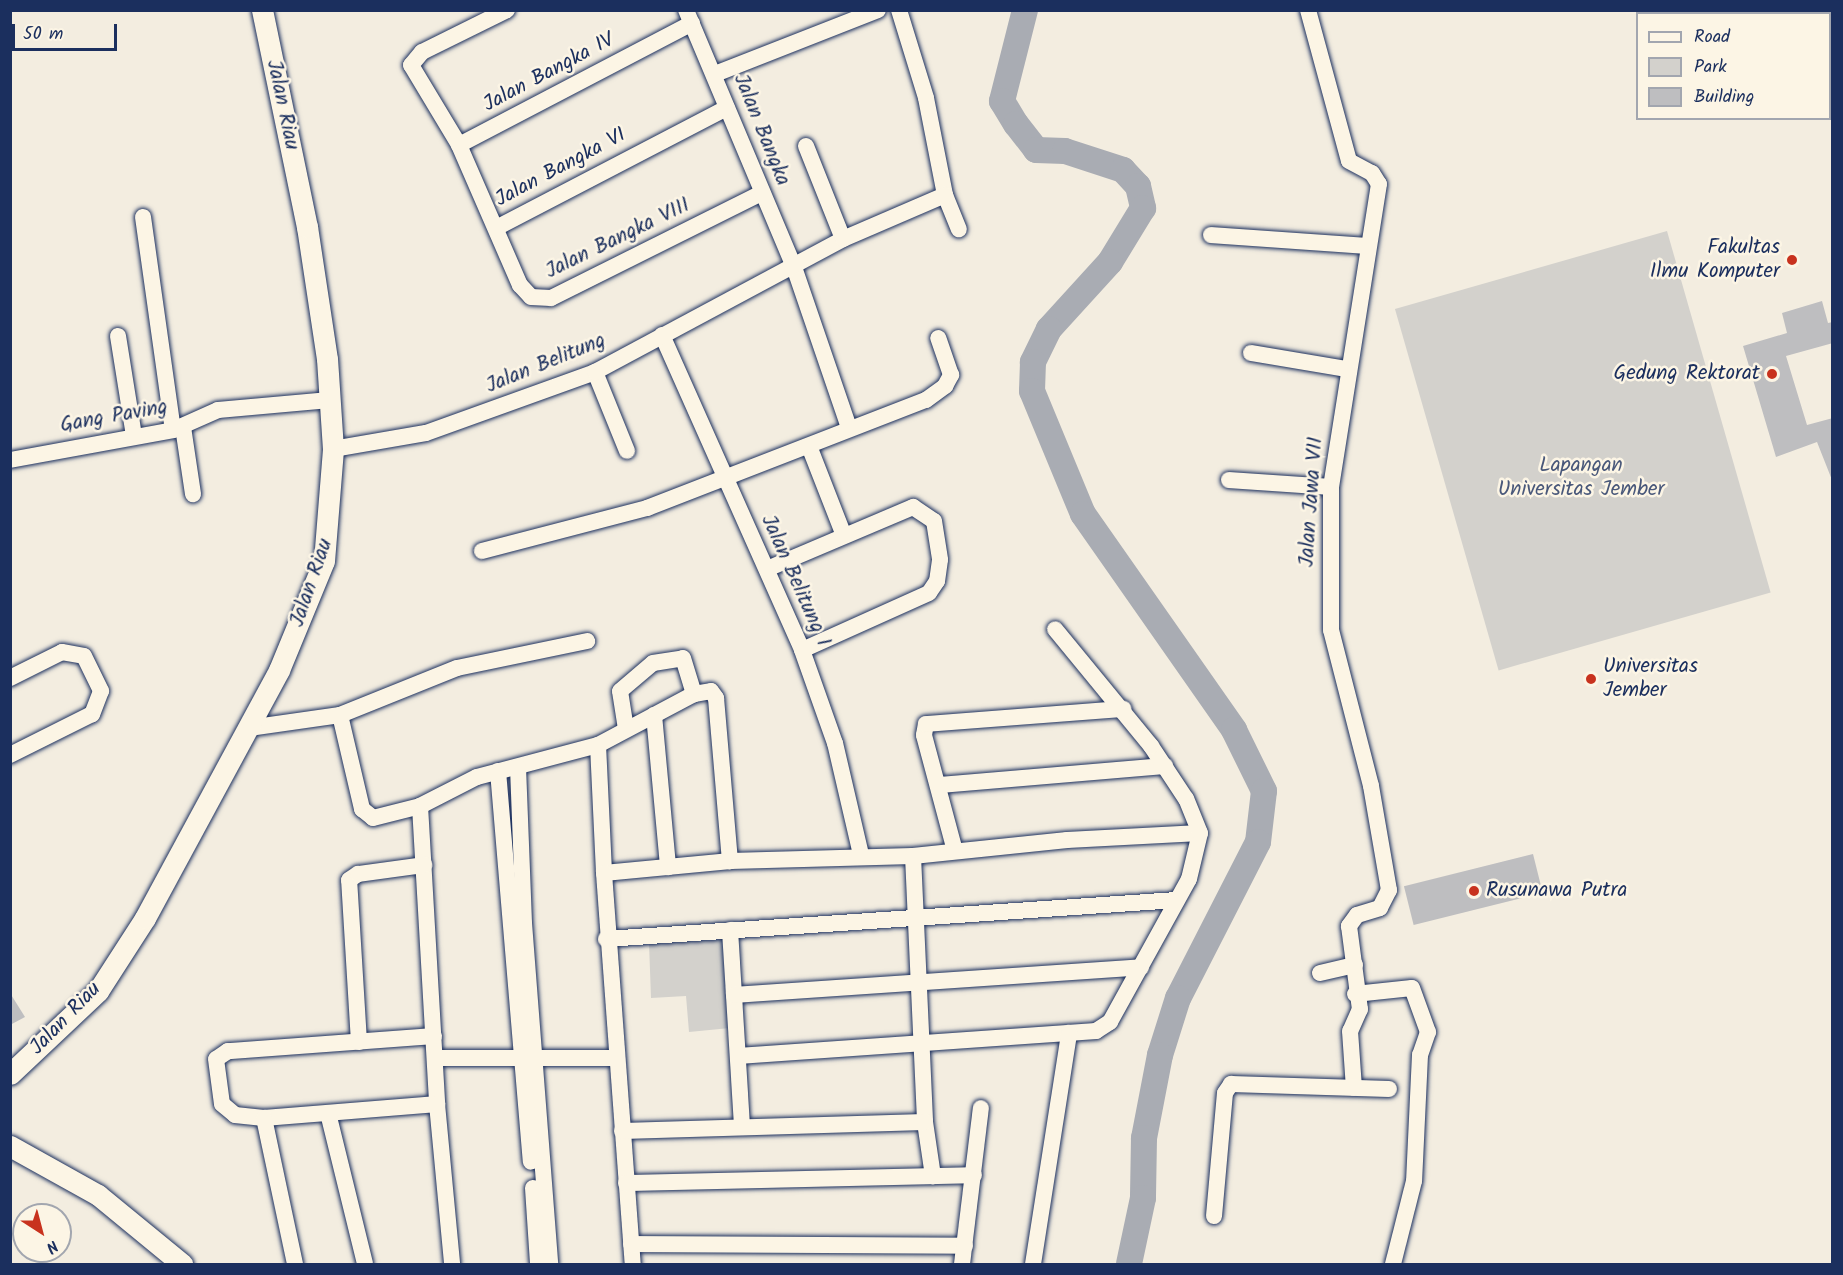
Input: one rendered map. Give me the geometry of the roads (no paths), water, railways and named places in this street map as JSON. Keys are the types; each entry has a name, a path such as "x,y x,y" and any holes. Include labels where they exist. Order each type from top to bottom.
{"main road":[{"name":"Jalan Riau","path":"10,1074 98,991 145,918 279,670 324,561 333,449 330,400 307,227 262,10"},
{"path":"10,1146 98,1195 182,1264"}],"street":[{"name":"Jalan Bangka VI","path":"507,10 422,52 411,63 459,145 498,227 727,108"},
{"path":"714,74 878,10"},
{"path":"899,10 926,98 945,195 959,229"},
{"name":"Jalan Jawa VII","path":"1308,10 1349,161 1372,173 1379,184 1347,369 1331,487 1331,630 1371,786 1389,890 1380,908 1361,914 1350,923 1355,965 1354,994 1360,1009 1350,1031 1354,1088"},
{"name":"Jalan Bangka IV","path":"459,145 689,17"},
{"name":"Jalan Bangka","path":"689,17 794,267 849,428"},
{"path":"806,146 843,239"},
{"name":"Jalan Bangka VIII","path":"498,227 520,285 531,297 545,299 762,193"},
{"name":"Jalan Belitung","path":"333,449 426,433 595,372 843,239 945,195"},
{"path":"143,217 178,429 193,494"},
{"path":"1211,236 1367,246"},
{"name":"Jalan Belitung I","path":"662,335 723,478 767,569 802,650 835,743 861,855"},
{"path":"118,336 134,436"},
{"path":"482,551 647,508 926,400 945,387 952,369 938,338"},
{"path":"1251,353 1347,369"},
{"path":"595,372 627,451"},
{"name":"Gang Paving","path":"10,460 178,429 218,410 330,400"},
{"path":"809,446 843,533"},
{"path":"1229,480 1331,487"},
{"path":"767,569 843,533 913,507 922,509 937,528 937,581 921,599 802,650"},
{"path":"738,1056 1096,1031 1108,1025 1177,900 1197,857 1200,833 1195,816 1165,766 1123,709 1055,629"},
{"path":"249,728 340,715 457,668 587,641"},
{"path":"10,678 62,652 84,656 101,691 92,714 10,755"},
{"path":"626,729 620,691 653,663 683,658 694,694"},
{"path":"340,715 366,816 420,806 498,771 598,745 694,694 711,691 716,698 730,861"},
{"path":"956,851 924,735 928,723 1123,709"},
{"path":"654,715 668,867"},
{"path":"598,745 606,939 633,1264"},
{"path":"939,785 1165,766"},
{"path":"518,767 518,924"},
{"path":"498,771 518,924 537,1172 550,1264"},
{"path":"420,806 437,1058 437,1104 452,1264"},
{"path":"604,873 730,861 861,855 913,856 1200,833"},
{"path":"913,856 913,916 925,1122 933,1176"},
{"path":"359,1042 349,880 358,874 424,865"},
{"path":"606,939 913,916 1177,900"},
{"path":"730,930 742,1125"},
{"path":"1320,973 1355,965"},
{"path":"734,995 1141,967"},
{"path":"1354,994 1412,988 1428,1032 1420,1055 1414,1181 1393,1264"},
{"path":"1033,1264 1069,1033"},
{"path":"434,1036 219,1053 216,1067 224,1107 235,1115 264,1118 437,1104"},
{"path":"437,1058 616,1058"},
{"path":"1214,1216 1225,1093 1230,1086 1238,1081 1389,1089"},
{"path":"962,1264 981,1108"},
{"path":"328,1113 365,1264"},
{"path":"264,1118 295,1264"},
{"path":"622,1131 742,1125 843,1128 925,1122"},
{"path":"537,1172 538,1264"},
{"path":"626,1183 974,1176"},
{"path":"631,1244 965,1246"}],"waterway":[{"path":"1025,10 1002,101 1036,150 1065,151 1123,170 1138,186 1143,208 1110,262 1049,329 1033,362 1032,391 1083,514 1234,730 1264,791 1258,842 1178,998 1160,1055 1144,1138 1143,1198 1129,1264"}],"place":[{"name":"Fakultas Ilmu Komputer","path":"1792,260"},
{"name":"Gedung Rektorat","path":"1772,374"},
{"name":"Universitas Jember","path":"1591,679"},
{"name":"Rusunawa Putra","path":"1474,891"}],"park label":[{"name":"Lapangan Universitas Jember","path":"1581,478"}]}
